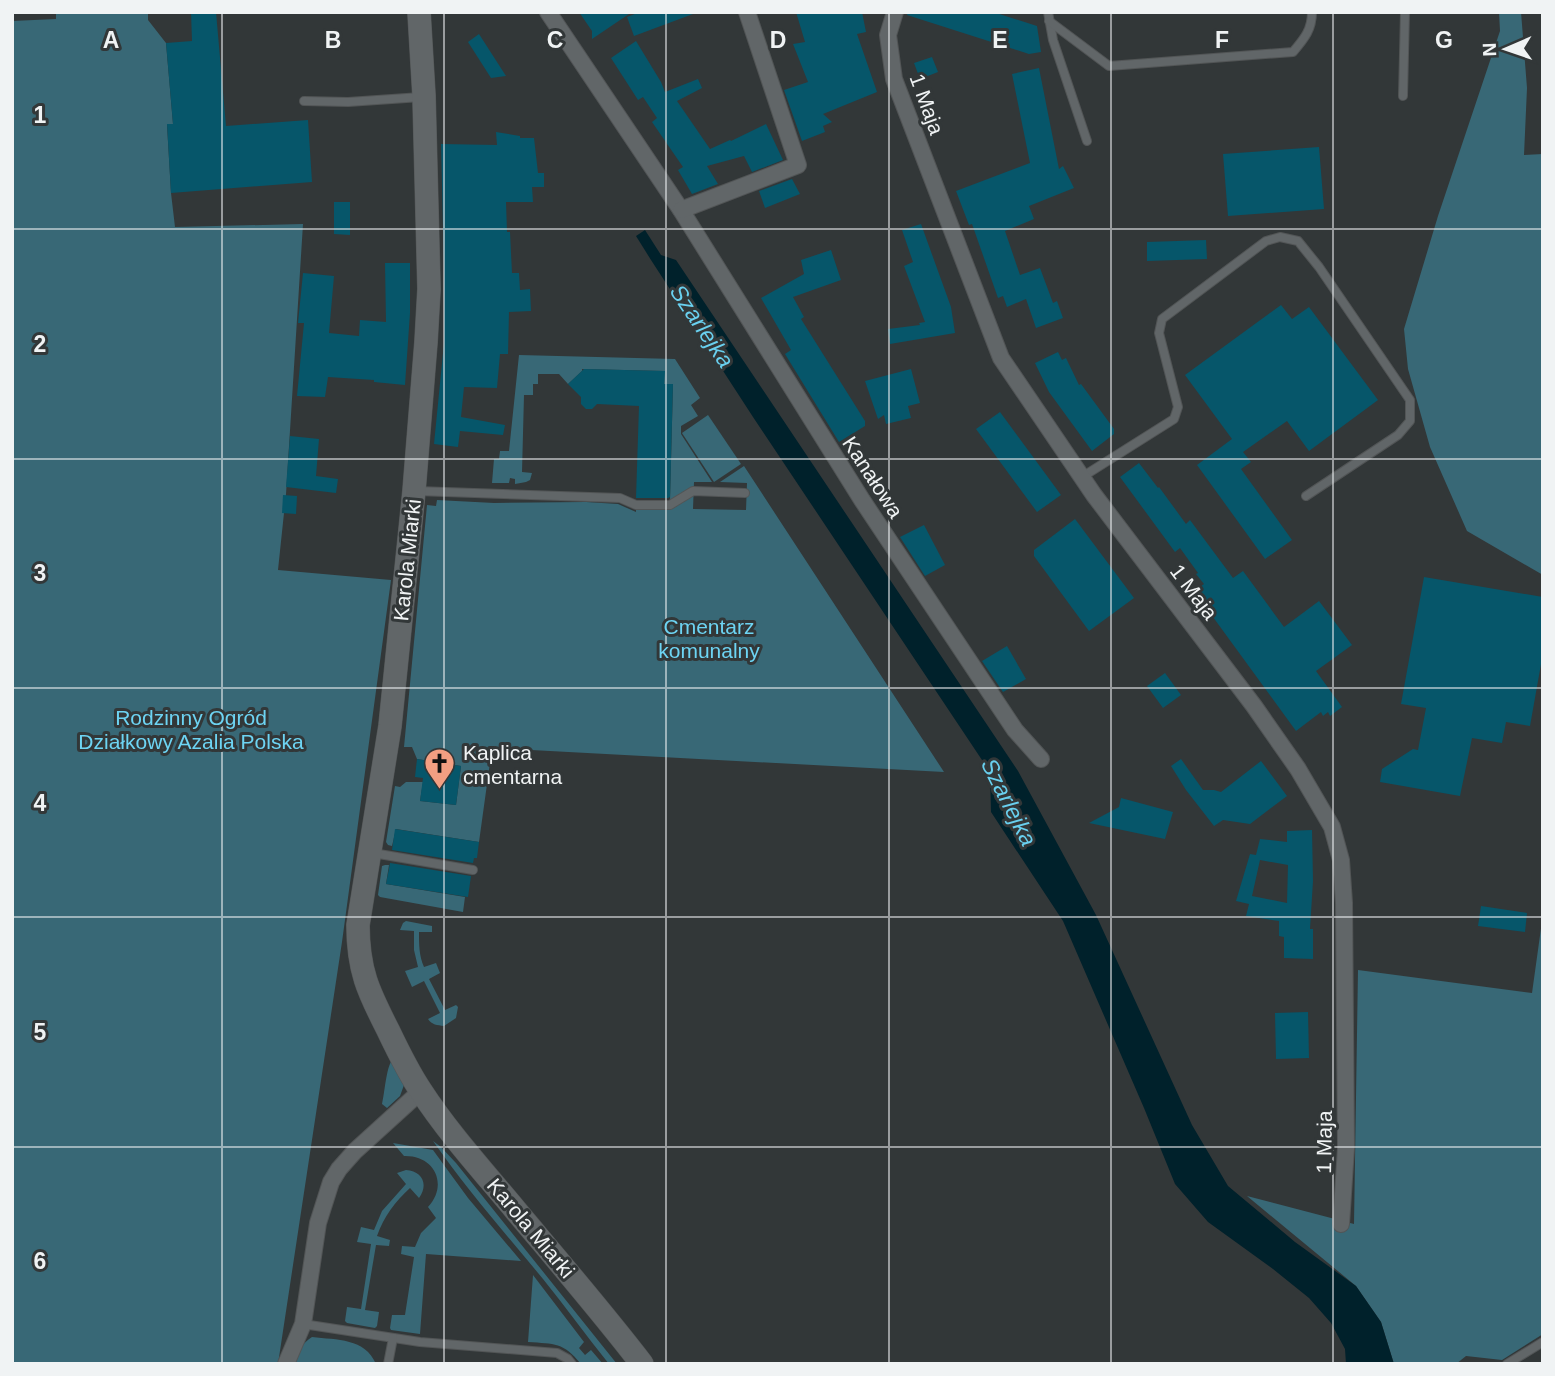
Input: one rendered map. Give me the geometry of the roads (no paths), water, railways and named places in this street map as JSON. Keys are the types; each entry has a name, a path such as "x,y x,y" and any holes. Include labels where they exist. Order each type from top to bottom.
{"street":[{"name":"Karola Miarki","path":"419,12 429,289 426,342 390,726 358,925 360,966 366,986 421,1091 456,1138 642,1364"},
{"name":"Kanałowa","path":"548,12 681,210 862,500 1015,730 1041,759"},
{"path":"681,210 798,165 747,12"},
{"path":"880,12 888,34"},
{"name":"1 Maja","path":"895,12 888,34 894,79 1001,358 1082,477 1254,706 1298,769 1332,827 1340,860 1344,903 1346,1148 1341,1224"},
{"path":"288,1359 303,1324 318,1223 331,1182 355,1151 421,1091"}],"lane":[{"path":"1048,17 1109,66 1293,52 1307,37 1312,12"},
{"path":"1403,96 1405,12"},
{"path":"1048,17 1052,40 1087,141"},
{"path":"304,101 348,102 424,96"},
{"path":"1082,477 1174,419 1178,407 1158,333 1162,319 1266,241 1280,237 1298,241 1319,267 1410,400 1410,421 1398,435 1306,496"},
{"path":"414,491 620,498 636,505 656,506 670,506 693,491 745,493"},
{"path":"369,852 473,870"},
{"path":"303,1324 420,1342 557,1353 572,1364"},
{"path":"388,1364 393,1338"},
{"path":"1507,1364 1543,1342"}],"water":[{"name":"Szarlejka","path":"645,230 661,255 676,260 1018,771 1096,915 1192,1125 1228,1186 1295,1242 1356,1286 1381,1322 1394,1364 1346,1364 1345,1349 1331,1323 1309,1298 1208,1222 1175,1184 1063,921 991,812 990,772 651,260 636,236"}],"place":[{"name":"Kaplica cmentarna","path":"440,791"}],"park label":[{"name":"Cmentarz komunalny","path":"709,638"},
{"name":"Rodzinny Ogród Działkowy Azalia Polska","path":"191,729"}]}
